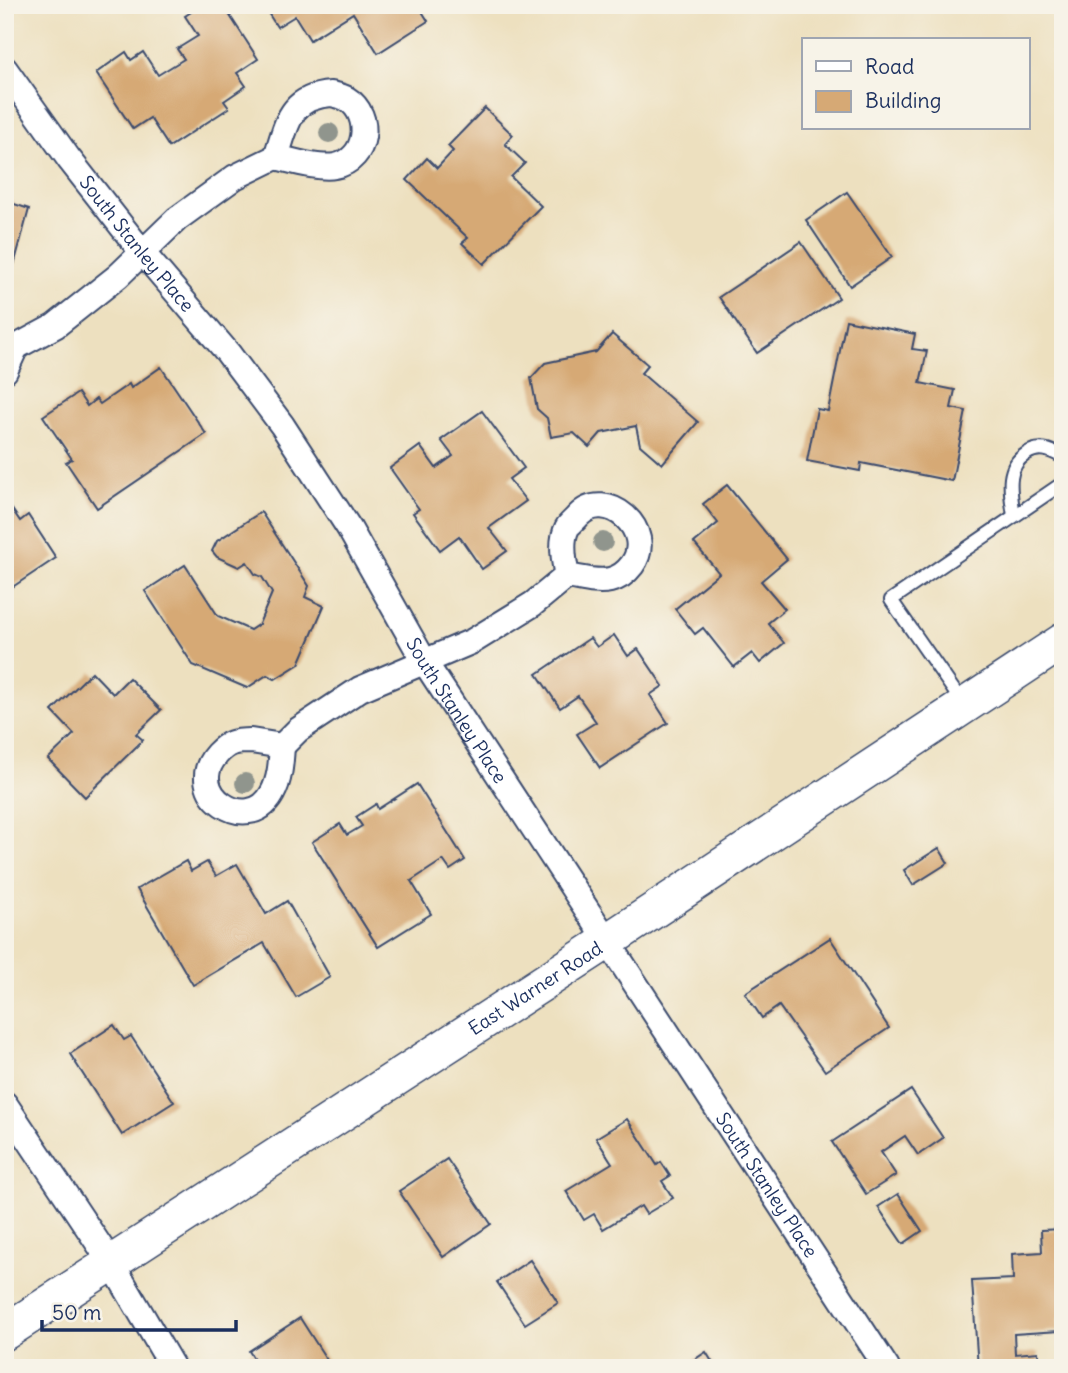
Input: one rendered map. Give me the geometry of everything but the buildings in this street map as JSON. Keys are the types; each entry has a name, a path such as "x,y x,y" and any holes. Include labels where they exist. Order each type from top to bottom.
{"main road":[{"name":"East Warner Road","path":"5,1332 606,942 1063,641"}],"street":[{"name":"South Stanley Place","path":"5,69 69,159 142,252 228,353 282,425 349,528 424,661 887,1368"},
{"path":"5,371 11,345 55,326 118,276 177,219 235,177 276,157"},
{"path":"282,746 298,730 360,689 473,641 533,604 567,576"},
{"path":"5,1104 112,1264 173,1368"}],"lane":[{"path":"1014,516 1010,489 1016,461 1030,451 1048,449 1063,457"},
{"path":"965,706 891,600 1063,483"}]}
